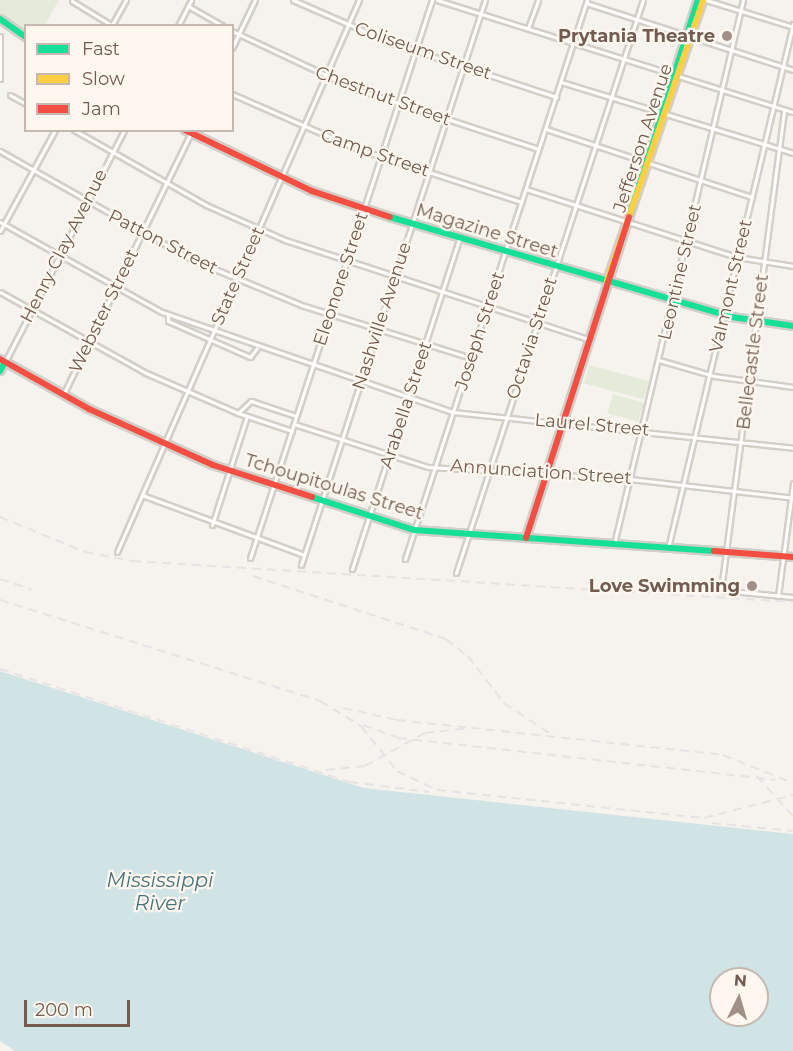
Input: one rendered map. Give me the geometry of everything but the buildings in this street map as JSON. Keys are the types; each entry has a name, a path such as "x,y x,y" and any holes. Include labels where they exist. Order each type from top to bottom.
{"street":[{"path":"72,0 110,24"},
{"path":"113,24 126,0"},
{"path":"179,24 191,0"},
{"path":"234,44 255,0"},
{"name":"Coliseum Street","path":"292,0 347,25 415,51 556,96"},
{"name":"State Street","path":"117,552 359,0"},
{"name":"Eleonore Street","path":"250,558 432,0"},
{"path":"438,0 772,108 793,112"},
{"name":"Nashville Avenue","path":"301,564 485,0"},
{"path":"528,28 538,0"},
{"name":"Octavia Street","path":"456,573 643,0"},
{"name":"Jefferson Avenue","path":"526,538 606,282 629,221 689,37 698,0"},
{"path":"705,0 793,26"},
{"name":"Jefferson Avenue","path":"689,37 705,0"},
{"name":"Leontine Street","path":"614,544 714,131 743,0"},
{"path":"586,2 793,70"},
{"name":"Joseph Street","path":"405,559 586,2"},
{"path":"188,6 220,24"},
{"path":"0,19 0,27"},
{"path":"0,19 24,36"},
{"name":"Valmont Street","path":"668,548 793,26"},
{"name":"Chestnut Street","path":"234,32 325,75 398,104 539,150"},
{"path":"0,36 0,79"},
{"path":"561,82 764,147 793,153"},
{"path":"10,95 24,103"},
{"name":"Camp Street","path":"234,95 303,126 381,156 521,202"},
{"name":"Bellecastle Street","path":"778,596 722,592 784,111"},
{"path":"545,129 752,197"},
{"path":"0,231 2,223 54,132"},
{"path":"78,132 166,184 259,228 394,278 588,339"},
{"name":"Henry Clay Avenue","path":"2,360 32,310 123,132"},
{"name":"Magazine Street","path":"189,132 281,178 364,209 505,255 724,315 793,326"},
{"name":"Webster Street","path":"63,395 189,132"},
{"name":"Patton Street","path":"0,151 141,233 237,279 329,315 471,358"},
{"path":"526,189 737,257 793,266"},
{"name":"Laurel Street","path":"2,223 168,315 312,367 453,412 695,435 793,448"},
{"name":"Arabella Street","path":"352,569 459,240"},
{"path":"0,292 88,344 238,413 292,431"},
{"name":"Laurel Street","path":"168,315 168,321 250,357 257,348"},
{"path":"0,371 2,360"},
{"name":"Tchoupitoulas Street","path":"2,360 63,395 165,444 228,471 414,530 793,557"},
{"path":"659,360 710,375 793,387"},
{"path":"238,413 243,402 251,401 297,416"},
{"path":"212,525 247,416"},
{"name":"Annunciation Street","path":"294,424 389,455 436,466 684,483 792,498"},
{"path":"793,483 778,596 793,597"},
{"path":"142,495 212,525 304,555"}],"green space":[{"path":"0,0 59,0 46,24 24,24 24,30 0,14"},
{"path":"589,365 649,381 644,399 584,383"},
{"path":"613,394 644,403 638,422 607,413"}],"water":[{"name":"Mississippi River","path":"0,671 364,788 793,834 793,1051 15,1051 0,1041"}],"railway":[{"path":"0,517 85,552 132,561 793,602"},
{"path":"253,576 446,639 468,656 504,703 549,733"},
{"path":"0,579 31,589"},
{"path":"0,600 320,701 361,726 397,771 437,790 704,818 793,795"},
{"path":"0,669 350,782 429,792"},
{"path":"343,708 397,720 723,755 793,783"},
{"path":"363,725 398,738 776,780"},
{"path":"326,770 365,766 425,733 470,728"},
{"path":"757,776 793,816"},
{"path":"712,823 793,831"}],"traffic: fast":[{"path":"629,217 698,0"},
{"path":"0,19 24,36"},
{"path":"390,217 732,317 793,326"},
{"path":"0,371 5,362"},
{"path":"312,497 414,530 714,551"}],"traffic: slow":[{"path":"607,281 703,0"}],"traffic: jam":[{"path":"189,132 312,191 390,217"},
{"path":"526,538 629,217"},
{"path":"0,359 89,409 213,465 312,497"},
{"path":"714,551 793,557"}],"place":[{"name":"Prytania Theatre","path":"727,36"},
{"name":"Love Swimming","path":"752,586"}]}
